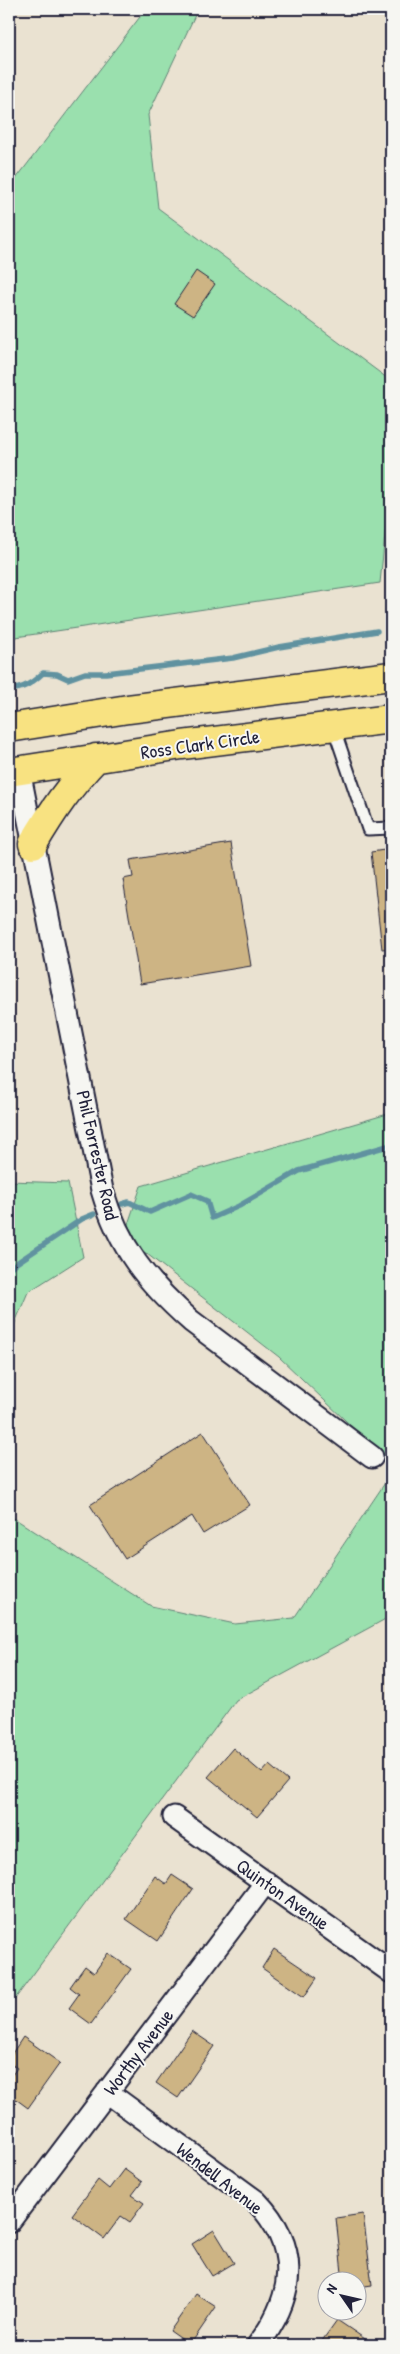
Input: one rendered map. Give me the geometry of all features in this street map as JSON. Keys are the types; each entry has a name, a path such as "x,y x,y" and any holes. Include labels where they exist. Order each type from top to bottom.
{"highway":[{"path":"14,771 10,728 251,692 391,676"},
{"name":"Ross Clark Circle","path":"14,771 96,758 391,719"},
{"path":"33,844 54,808 73,782 96,758"}],"street":[{"name":"Phil Forrester Road","path":"14,771 33,844 102,1190 110,1216 121,1240 141,1271 185,1315 372,1457"},
{"name":"Quinton Avenue","path":"174,1817 391,1972"},
{"name":"Worthy Avenue","path":"9,2222 266,1882"},
{"name":"Wendell Avenue","path":"108,2092 256,2201 273,2222 286,2255 286,2290 278,2317 258,2345"}],"lane":[{"path":"333,726 368,829 391,828"}],"green space":[{"path":"146,9 191,9 196,13 148,115 158,208 391,381 391,477 380,583 9,638 9,188"},
{"path":"391,1113 391,1464 279,1357 124,1236 141,1186"},
{"path":"9,1181 68,1183 83,1257 28,1292 9,1337"},
{"path":"391,1474 391,1616 236,1700 9,2007 9,1515 151,1606 235,1624 294,1618"}],"building":[{"path":"196,271 215,284 193,316 174,304"},
{"path":"231,843 251,966 140,984 123,879 133,877 130,860"},
{"path":"391,849 391,948 382,949 371,852"},
{"path":"203,1432 250,1505 203,1534 192,1516 125,1559 90,1505"},
{"path":"233,1748 262,1773 269,1765 288,1781 257,1817 208,1777"},
{"path":"172,1875 193,1889 158,1941 126,1919 155,1876 166,1884"},
{"path":"274,1949 317,1978 304,1997 262,1968"},
{"path":"108,1953 131,1969 91,2024 69,2008 79,1994 70,1987 85,1966 94,1973"},
{"path":"192,2031 214,2046 178,2098 156,2083"},
{"path":"23,2037 60,2063 28,2108 9,2094 9,2079 17,2068 9,2062 9,2058"},
{"path":"124,2169 142,2182 132,2195 144,2203 130,2222 121,2216 104,2239 72,2215 98,2180 109,2189"},
{"path":"363,2214 372,2285 368,2286 368,2272 342,2272 336,2218"},
{"path":"214,2230 234,2263 212,2276 192,2244"},
{"path":"196,2294 216,2307 190,2345 170,2331"},
{"path":"336,2322 340,2322 374,2345 319,2345"}],"waterway":[{"path":"9,689 23,687 43,673 57,674 68,679 85,673 106,673 233,658 279,647 377,631"},
{"path":"122,1204 129,1202 150,1212 191,1194 207,1201 212,1218 239,1206 299,1171 391,1145"},
{"path":"9,1268 82,1219 94,1214"}]}
